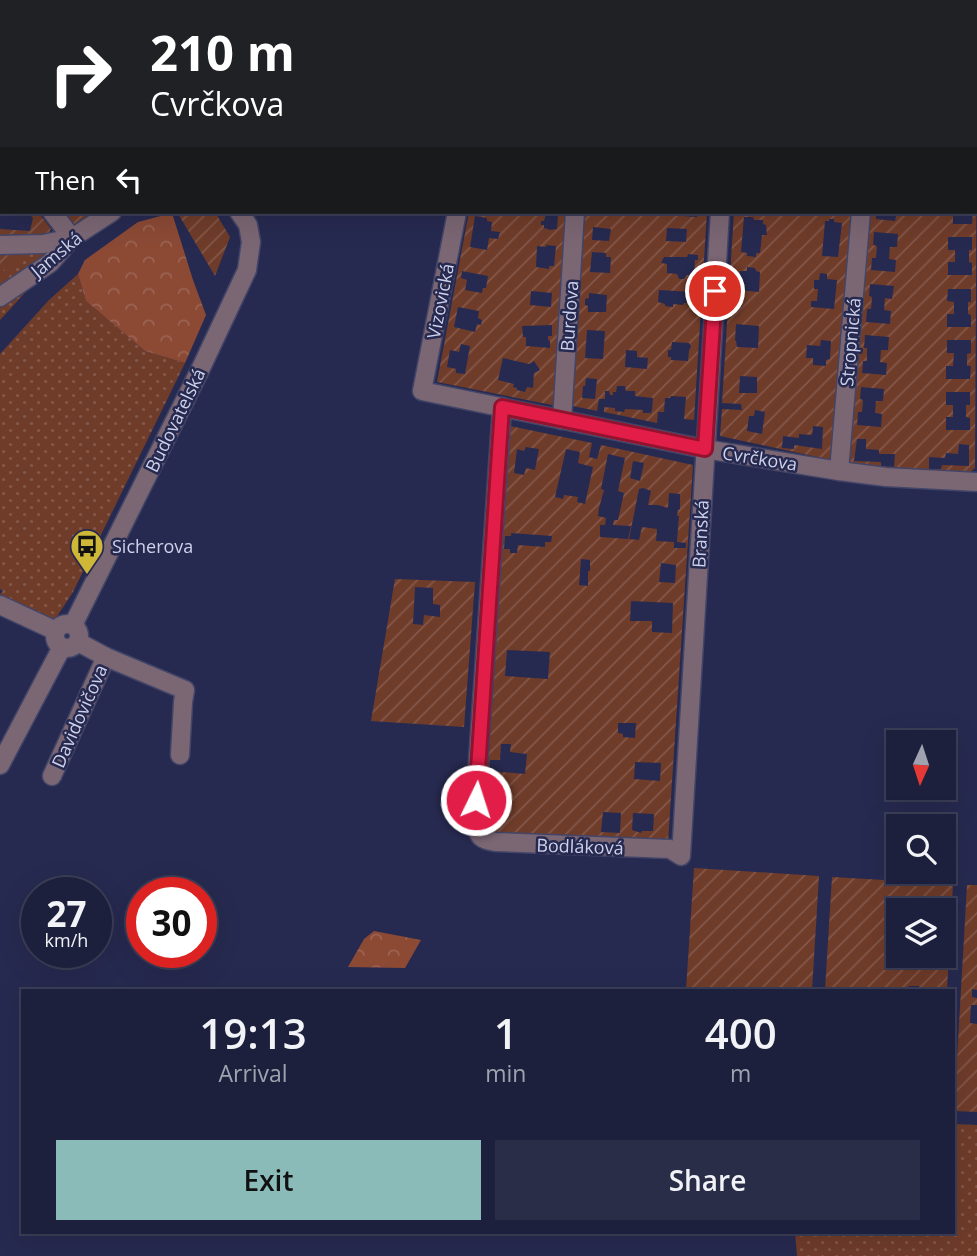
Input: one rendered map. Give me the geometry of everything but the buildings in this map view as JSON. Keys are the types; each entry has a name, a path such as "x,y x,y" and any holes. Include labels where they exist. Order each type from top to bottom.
{"street":[{"path":"0,245 44,244 72,238 54,214"},
{"name":"Jamská","path":"0,297 50,263 72,238 110,214"},
{"name":"Vizovická","path":"422,391 457,214"},
{"name":"Burdova","path":"562,420 575,214"},
{"name":"Branská","path":"681,856 720,214"},
{"name":"Stropnická","path":"839,471 861,214"},
{"name":"Budovatelská","path":"0,765 201,368 247,270 251,242 246,216"},
{"name":"Cvrčkova","path":"422,391 705,449 839,471 886,477 977,482"},
{"name":"Bodláková","path":"502,407 474,821 479,836 485,841 496,842 670,849 681,856"},
{"path":"0,605 67,636"},
{"name":"Davidovičova","path":"67,636 106,657 185,690 180,755"},
{"name":"Davidovičova","path":"52,776 106,657"}],"shaded area":[{"path":"40,214 51,229 45,239 0,236 0,229 30,231 33,218 26,215"},
{"path":"65,214 91,214 73,225"},
{"path":"178,214 216,214 230,237 215,276"},
{"path":"469,214 546,214 541,225 549,230 557,229 558,214 567,214 557,406 437,382","holes":["475,216 487,218 487,221 492,222 491,231 500,232 498,239 489,238 487,250 470,247","537,246 556,246 554,266 549,266 549,269 536,267","462,271 488,276 486,288 483,288 482,293 465,290 467,280 461,278","531,291 552,293 551,307 530,305","458,307 479,311 478,318 482,320 481,325 477,324 475,332 454,327","552,325 552,336 548,336 550,348 526,346 522,326","461,344 470,346 465,374 456,373 456,369 447,367 450,350 459,352","503,358 529,364 534,361 540,370 534,373 533,388 527,387 525,392 517,390 513,387 514,384 498,380"]},
{"path":"585,214 682,214 697,217 698,214 707,214 694,420 684,419 686,397 665,398 664,412 658,412 657,423 604,412 604,407 615,408 615,411 643,410 643,413 651,413 653,398 635,396 635,391 626,391 625,386 617,386 613,395 605,391 605,399 599,399 597,411 573,406","holes":["593,227 611,229 609,241 592,240","667,228 687,229 686,242 666,241","592,252 606,253 606,257 611,257 610,273 590,272","698,255 694,275 679,279 677,274 667,273 667,264 661,263 664,257","659,290 693,292 692,303 673,304 673,307 658,302","589,293 607,295 606,312 588,312 585,299 589,298","587,330 605,331 603,359 585,358","672,342 689,343 691,346 688,361 671,360 671,357 668,357 668,350 671,350","626,350 637,351 637,357 648,358 647,369 625,367","586,378 597,379 595,399 582,398"]},
{"path":"734,214 853,214 831,460 720,436 722,409 742,410 741,404 722,403","holes":["744,217 763,220 767,235 762,235 760,253 756,253 756,257 741,252","834,219 834,222 842,223 838,257 822,256 825,221","747,267 760,272 759,292 739,290 737,287 740,271 747,271","820,273 827,274 827,279 837,280 834,309 811,307 811,301 817,301 818,289 814,289 814,280 819,280","736,324 759,326 758,348 737,347","821,340 831,341 830,359 826,360 826,366 813,365 813,358 806,358 807,345 820,346","740,376 757,377 757,393 739,393","755,410 765,412 762,434 747,431 749,416 754,416","813,426 823,427 822,449 794,445 794,449 782,448 783,436 799,438 799,434 812,435"]},
{"path":"871,214 876,214 876,219 895,221 897,214 953,214 953,224 972,224 973,214 976,214 975,468 969,473 854,466 848,462","holes":["874,232 898,234 897,247 890,247 889,259 896,260 895,272 871,270 877,246 873,245","948,237 972,237 972,250 969,250 972,275 948,275 948,262 955,262 955,250 948,250","870,284 894,286 892,299 885,298 884,310 891,311 890,324 866,322 867,309 871,309 872,297 869,296","948,289 971,289 971,302 968,302 971,327 947,327 947,314 954,314 954,302 947,301","865,335 889,337 888,350 881,350 880,362 887,363 886,375 862,373 863,361 867,361 867,348 864,348","947,340 971,340 971,353 967,354 967,366 971,366 970,379 946,379 946,366 953,366 954,353 947,353","861,387 884,389 883,401 876,401 875,413 882,414 881,427 857,425 858,412 862,412 863,400 860,399","946,392 970,392 970,405 966,405 970,430 946,430 946,417 953,417 953,405 946,405","857,439 866,439 866,449 879,450 879,454 895,454 894,467 881,466 881,462 854,461","959,444 969,445 969,466 942,465 941,469 929,469 929,457 945,458 946,453 958,454"]},
{"path":"0,248 47,248 50,256 0,291 0,273 22,255 0,254"},
{"path":"0,254 23,255 0,273"},
{"path":"78,274 86,301 145,351 185,363 73,592 54,621 0,598 3,591 0,589 0,354 49,300"},
{"path":"33,284 0,320 0,306"},
{"path":"510,426 592,443 589,457 597,459 601,445 693,465 668,842 484,833","holes":["517,449 539,449 535,470 526,468 524,475 514,473","566,449 580,452 578,463 593,467 585,504 577,502 578,497 564,495 563,499 555,497","608,454 625,458 618,491 624,493 618,520 614,520 613,525 631,526 628,539 600,537 600,525 605,525 606,518 598,516","633,461 644,463 640,481 630,478","639,489 651,491 648,505 668,508 669,493 680,494 677,542 686,543 686,548 674,548 674,542 656,541 657,529 642,527 639,540 629,539","511,533 552,536 551,542 545,542 545,547 518,545 517,553 504,549 505,536 511,536","581,559 590,560 588,586 579,585","661,563 676,565 675,583 659,582","631,601 673,603 672,633 652,632 652,621 630,621","507,650 550,652 548,679 505,676","618,723 636,723 635,738 623,737 623,734 618,733","501,744 511,744 510,752 527,754 525,774 489,771 490,760 500,760","635,762 661,763 660,781 634,779","603,812 621,813 620,833 601,832","633,813 654,814 653,831 632,830"]},
{"path":"395,579 475,582 464,727 371,721","holes":["415,587 433,588 433,604 440,605 440,617 424,615 423,625 413,624"]},
{"path":"694,868 819,876 812,989 686,989"},
{"path":"832,877 886,880 886,884 953,884 952,898 886,898 886,968 948,968 947,989 919,989 919,986 909,986 908,989 825,989"},
{"path":"967,885 977,885 977,990 972,989 972,997 977,998 977,1005 971,1005 970,1023 977,1024 977,1112 955,1111"},
{"path":"955,1124 977,1125 977,1256 797,1256 795,1234 955,1234"}],"green space":[{"path":"172,214 206,315 185,363 145,351 86,301 78,274 85,260 138,222"},
{"path":"374,931 421,940 405,968 348,967 364,939"}],"place":[{"name":"Sicherova","path":"87,576"}],"route":[{"path":"476,800 502,407 705,449 715,291"}]}
